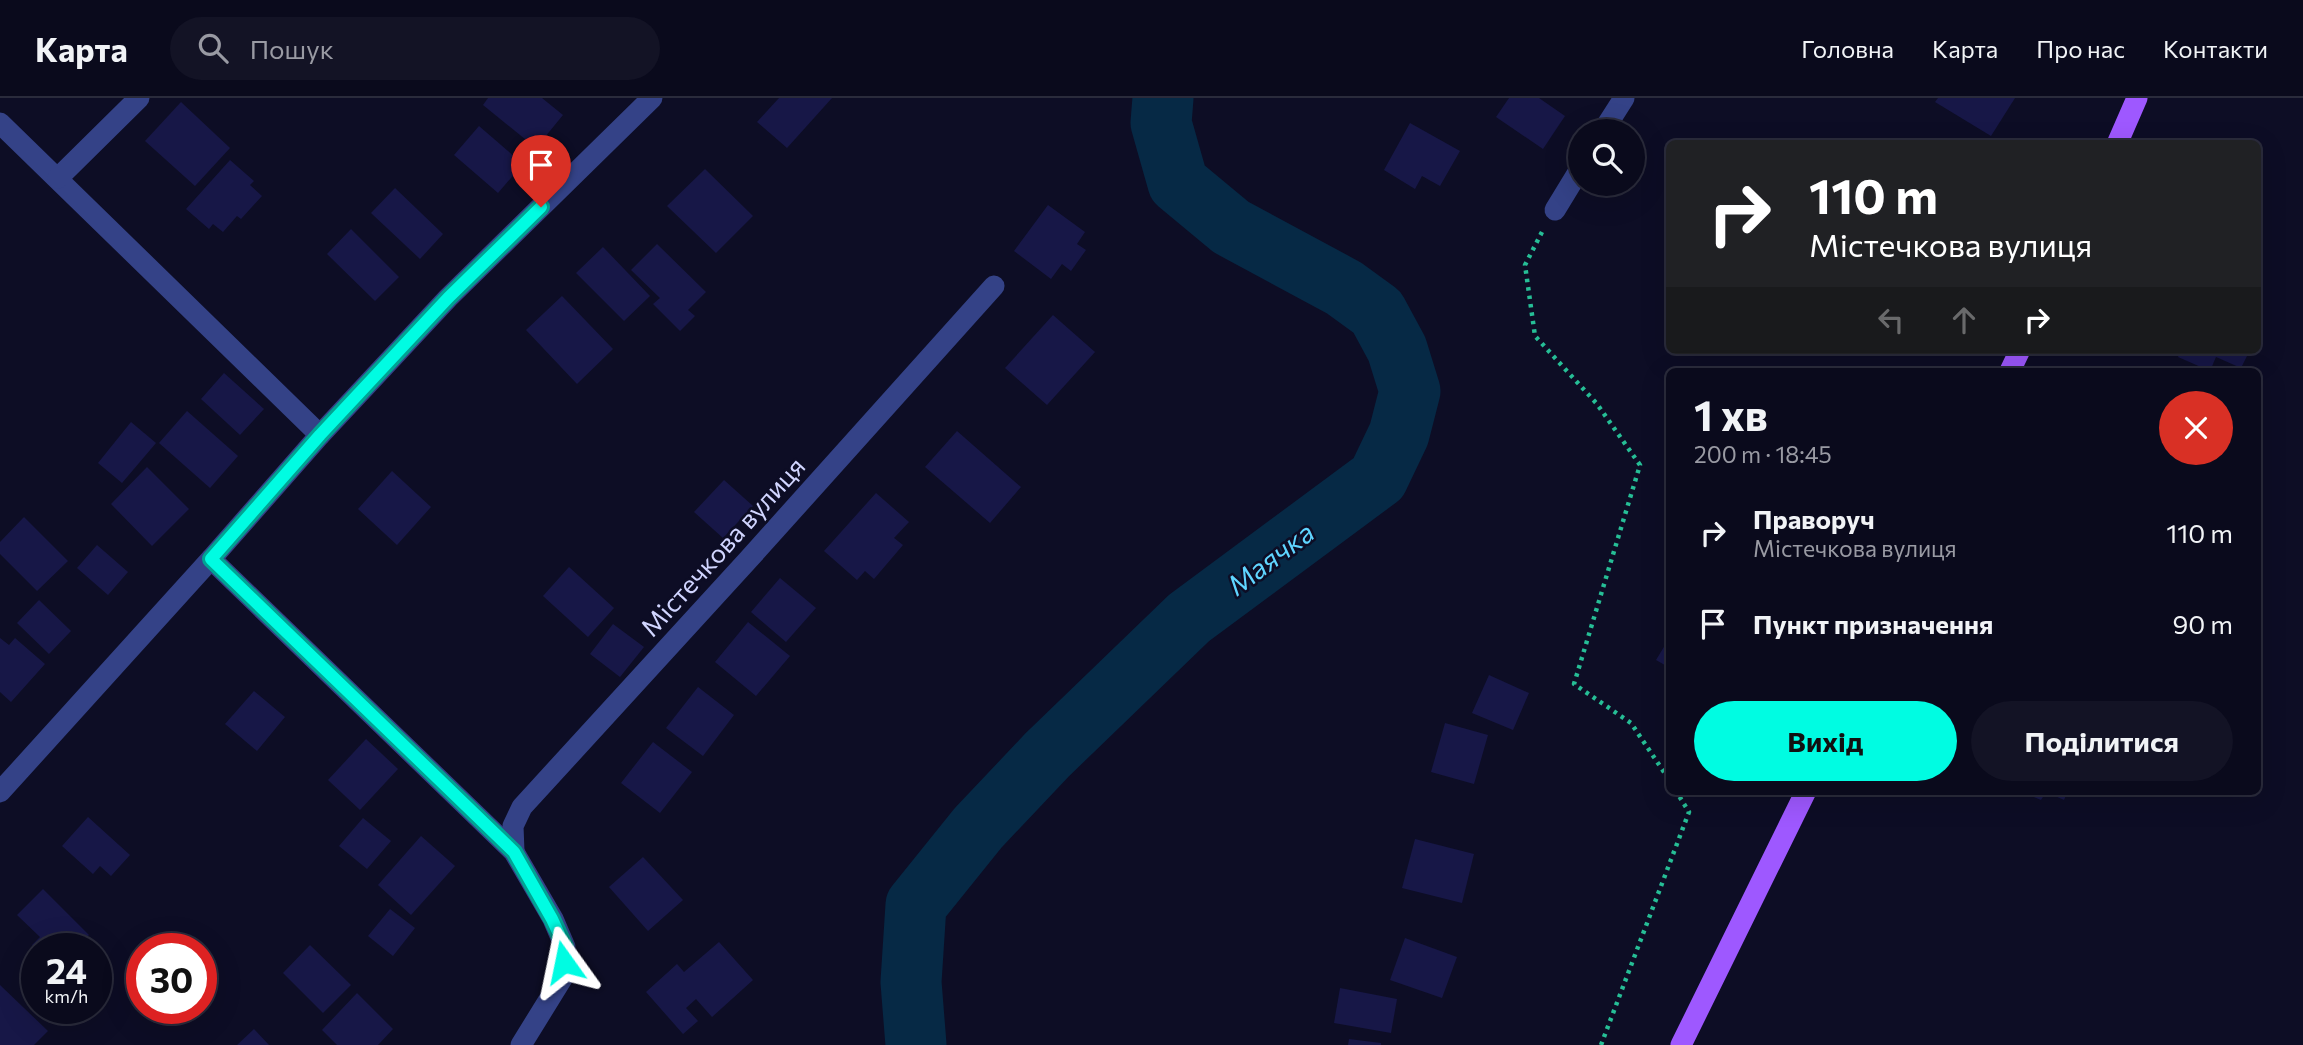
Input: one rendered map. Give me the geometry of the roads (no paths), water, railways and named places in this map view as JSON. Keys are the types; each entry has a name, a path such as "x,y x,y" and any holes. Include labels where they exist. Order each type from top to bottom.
{"main road":[{"path":"2119,140 2137,98"},
{"path":"1681,1045 1804,795"}],"street":[{"path":"58,178 139,98"},
{"path":"0,792 320,435 448,298 652,98"},
{"path":"1611,119 1624,98"},
{"path":"0,123 320,435"},
{"path":"1555,210 1568,189"},
{"name":"Містечкова вулиця","path":"514,852 513,826 522,807 994,286"},
{"path":"211,559 514,852 565,947 563,977 521,1045"}],"waterway":[{"name":"Маячка","path":"916,1045 911,982 916,905 978,828 1047,755 1189,618 1378,478 1399,434 1410,391 1397,349 1377,312 1344,288 1231,227 1178,183 1161,123 1163,98"}]}
